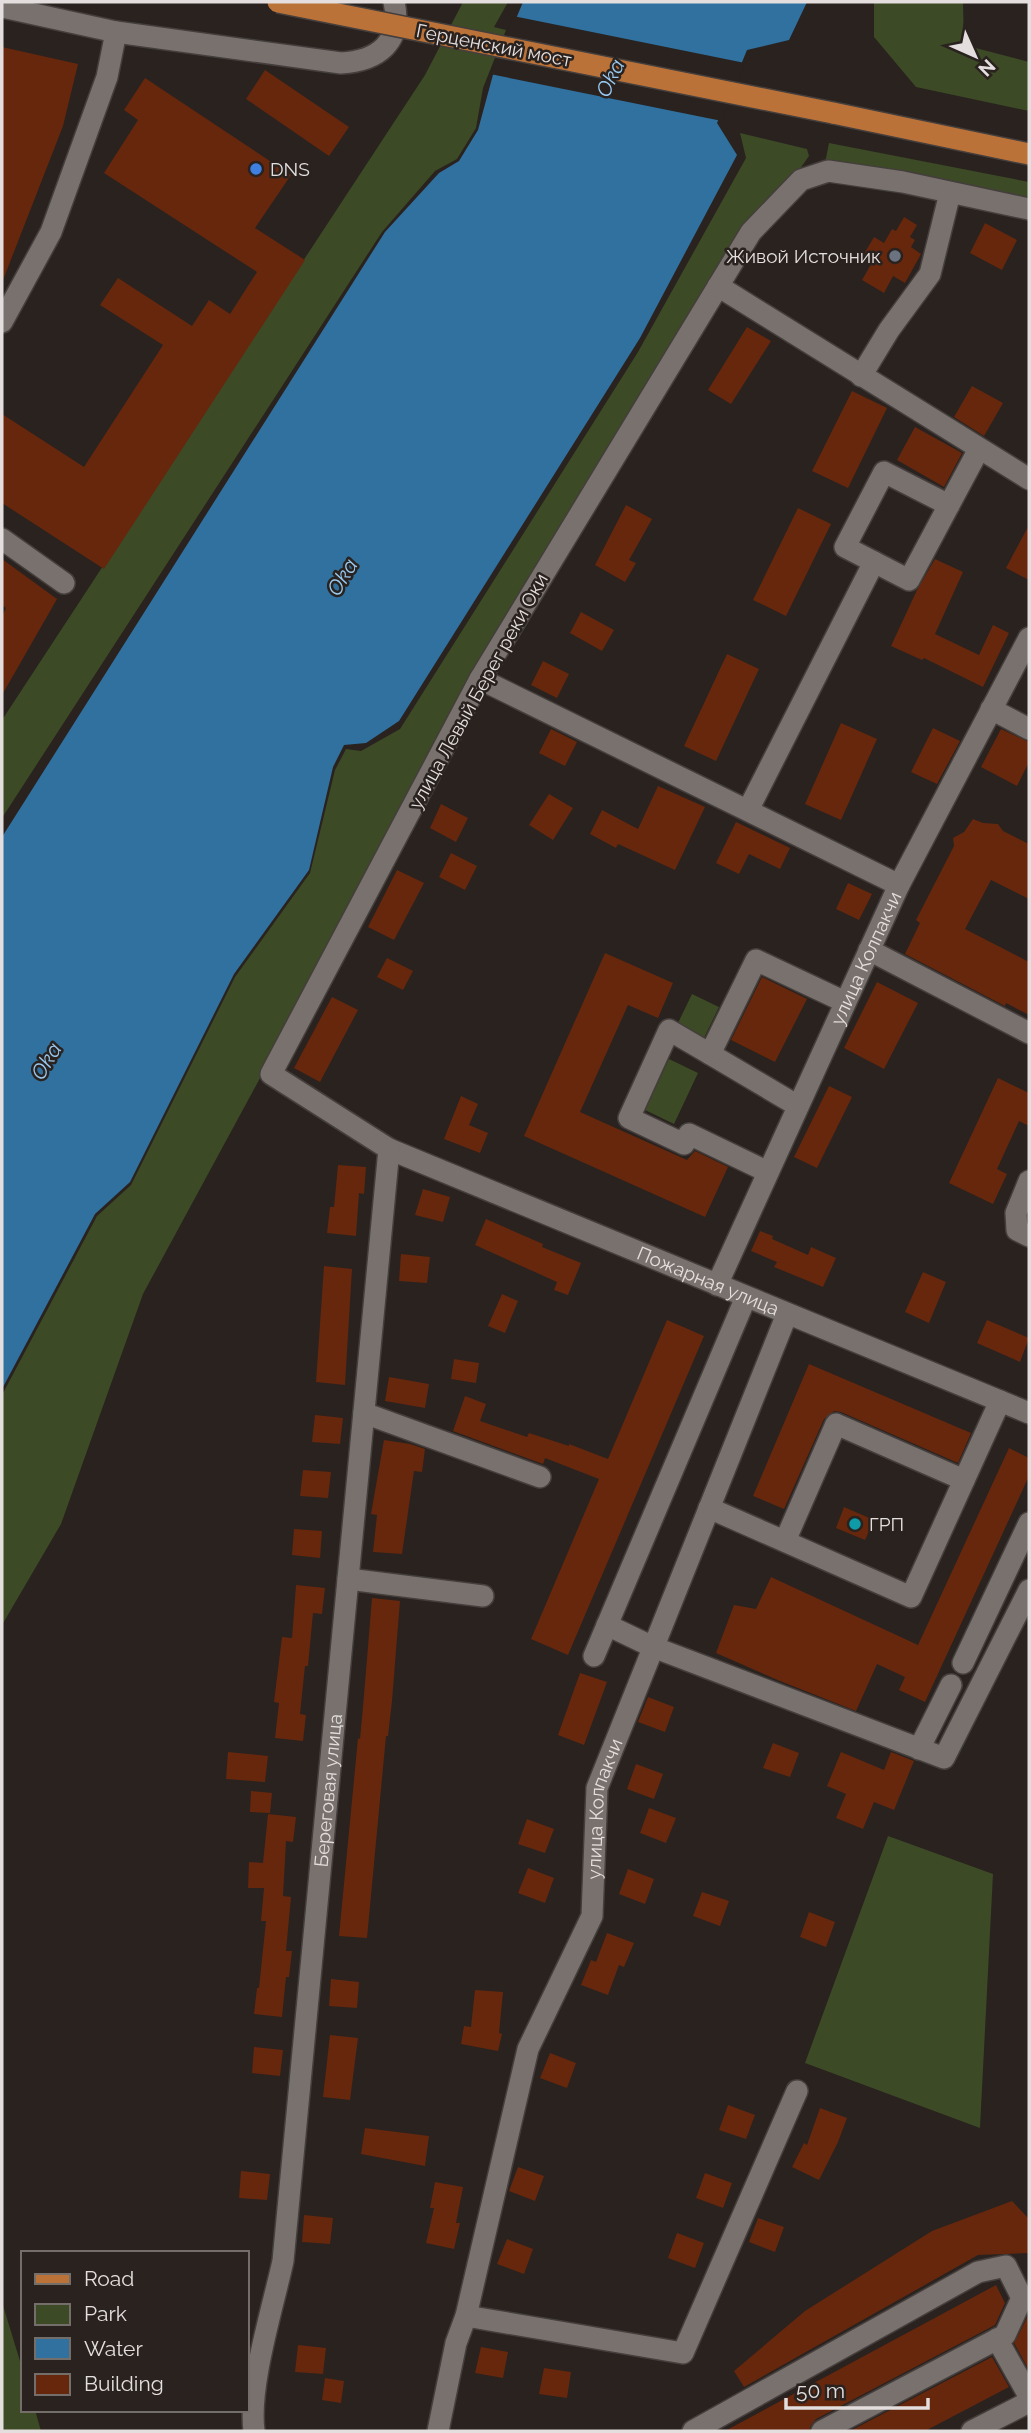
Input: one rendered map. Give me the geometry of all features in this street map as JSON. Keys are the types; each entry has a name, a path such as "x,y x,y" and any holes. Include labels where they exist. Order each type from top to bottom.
{"main road":[{"name":"Герценский мост","path":"278,2 1029,154"}],"street":[{"path":"2,7 116,32 307,60 357,62 372,58 391,40 395,27 394,2"},
{"path":"2,323 51,232 107,77 116,32"},
{"name":"улица Левый Берег реки Оки","path":"389,1149 271,1074 480,679 751,232 801,180 828,171 903,182 1029,209"},
{"path":"862,376 889,330 930,274 950,193"},
{"path":"718,286 1029,479"},
{"path":"949,505 884,472 845,547 909,580 979,449"},
{"path":"2,539 64,583"},
{"path":"748,810 874,562"},
{"name":"улица Колпакчи","path":"716,1286 899,885 1029,638"},
{"path":"480,679 899,885"},
{"path":"991,709 1029,729"},
{"path":"869,950 1029,1033"},
{"path":"710,1054 756,960 845,1002"},
{"path":"768,1172 689,1133 684,1144 629,1118 669,1030 798,1106"},
{"name":"Пожарная улица","path":"389,1149 1029,1413"},
{"name":"Береговая улица","path":"254,2431 259,2368 283,2261 389,1149"},
{"path":"1029,1181 1016,1213 1017,1230 1029,1236"},
{"path":"594,1656 746,1297"},
{"name":"улица Колпакчи","path":"438,2431 456,2343 466,2316 528,2049 592,1916 597,1787 786,1314"},
{"path":"709,1508 911,1597 1000,1401"},
{"path":"364,1413 540,1477"},
{"path":"785,1541 836,1424 964,1480"},
{"path":"963,1663 1029,1523"},
{"path":"348,1579 483,1596"},
{"path":"607,1625 653,1647 944,1758 1029,1590"},
{"path":"980,1627 1004,1639"},
{"path":"919,1749 951,1685"},
{"path":"466,2316 683,2353 797,2091"},
{"path":"693,2431 978,2272 1006,2266 1021,2298 1005,2334 822,2431"},
{"path":"997,2339 1029,2396"},
{"path":"972,2431 1029,2402"}],"green space":[{"path":"463,2 508,2 494,27 506,30 483,88 476,128 457,159 435,171 382,232 2,818 2,720 425,75"},
{"path":"874,2 963,2 964,45 1029,62 1029,111 916,87 874,37"},
{"path":"740,133 807,149 809,156 780,197 749,227 266,1067 143,1294 61,1524 2,1625 2,1395 97,1216 131,1185 235,977 310,873 335,770 346,749 361,751 400,729 638,352 746,158"},
{"path":"829,143 1029,182 1029,201 825,163"},
{"path":"692,994 719,1007 704,1038 677,1025"},
{"path":"669,1059 698,1073 674,1124 645,1110"},
{"path":"888,1836 993,1874 980,2128 805,2063"},
{"path":"2,2302 21,2364 21,2412 36,2412 41,2431 2,2431"}],"water":[{"name":"Oka","path":"523,2 807,2 789,40 747,50 717,123 737,155 640,338 399,721 366,743 344,745 333,767 309,870 234,974 130,1182 95,1214 2,1389 2,837 385,232 439,173 459,161 478,130 494,71"}],"pier":[{"path":"513,16 745,63 722,121 490,74"}],"building":[{"path":"2,47 78,64 63,126 3,280"},
{"path":"265,70 349,127 329,156 246,99"},
{"path":"145,78 291,175 255,228 305,260 104,569 2,503 2,414 84,467 163,345 100,305 118,278 192,326 209,300 230,314 257,272 104,173 138,120 124,110"},
{"name":"Живой Источник","path":"904,217 917,225 910,237 915,240 911,247 921,254 905,283 893,276 884,293 862,280 874,259 864,254 874,237 884,243 892,229 896,231"},
{"path":"985,223 1017,240 1002,270 970,253"},
{"path":"747,327 771,341 731,404 708,390"},
{"path":"972,386 1003,403 984,436 954,417"},
{"path":"852,391 887,408 848,488 812,471"},
{"path":"915,427 962,453 944,487 897,460"},
{"path":"626,505 652,519 629,560 636,563 625,582 595,565"},
{"path":"798,508 831,524 786,616 753,600"},
{"path":"1029,525 1029,580 1006,568"},
{"path":"2,559 57,599 2,695 2,616 6,608 2,605"},
{"path":"935,559 963,572 935,634 979,655 993,625 1009,633 983,687 924,658 922,660 891,646"},
{"path":"581,612 614,630 602,651 570,633"},
{"path":"727,654 759,669 716,761 684,746"},
{"path":"543,661 569,674 557,698 531,685"},
{"path":"841,723 877,739 841,820 805,804"},
{"path":"933,728 960,741 937,784 911,772"},
{"path":"551,729 577,742 565,766 539,753"},
{"path":"1001,729 1029,742 1029,762 1017,786 981,767"},
{"path":"658,786 705,807 675,870 618,844 616,848 590,834 602,810 638,829"},
{"path":"549,794 573,808 553,840 529,825"},
{"path":"441,804 468,818 456,842 430,828"},
{"path":"973,819 998,824 1003,831 1029,844 1029,899 991,880 965,929 1029,962 1029,1015 1006,1003 1005,1006 905,954 920,923 916,920 954,846 953,838 964,832"},
{"path":"736,822 790,848 780,869 749,854 739,874 716,863"},
{"path":"451,853 477,866 465,890 439,877"},
{"path":"397,870 424,883 394,940 368,927"},
{"path":"848,883 872,894 859,920 836,909"},
{"path":"605,953 673,983 658,1018 628,1005 580,1112 687,1160 695,1151 728,1167 705,1217 524,1136"},
{"path":"387,958 413,971 403,990 377,977"},
{"path":"762,977 807,999 775,1062 731,1040"},
{"path":"877,982 918,1003 884,1069 844,1048"},
{"path":"332,997 358,1010 320,1082 294,1068"},
{"path":"998,1078 1029,1093 1029,1126 1019,1121 997,1169 1007,1174 993,1204 949,1183"},
{"path":"829,1086 852,1097 817,1168 794,1157"},
{"path":"461,1096 478,1104 469,1125 488,1133 480,1153 444,1139"},
{"path":"338,1165 366,1167 364,1194 359,1193 356,1236 327,1233 330,1207 334,1207"},
{"path":"423,1189 450,1197 443,1222 415,1215"},
{"path":"486,1219 581,1263 568,1295 554,1290 557,1282 475,1245"},
{"path":"760,1231 808,1255 811,1247 836,1258 823,1287 774,1267 777,1262 751,1251"},
{"path":"401,1254 430,1257 427,1283 399,1281"},
{"path":"324,1266 352,1269 345,1385 316,1382"},
{"path":"923,1272 946,1282 929,1323 905,1312"},
{"path":"502,1294 518,1301 505,1333 488,1326"},
{"path":"667,1320 704,1336 568,1655 531,1639 599,1479 545,1458 543,1464 453,1431 465,1396 486,1404 480,1421 527,1437 529,1433 569,1444 608,1459"},
{"path":"987,1320 1029,1338 1020,1362 977,1343"},
{"path":"454,1359 479,1363 476,1383 451,1379"},
{"path":"809,1364 971,1433 958,1463 834,1411 824,1419 784,1509 753,1496"},
{"path":"389,1377 429,1384 425,1408 385,1401"},
{"path":"315,1415 343,1418 340,1444 312,1442"},
{"path":"384,1440 425,1449 422,1472 414,1471 402,1554 373,1552 377,1515 371,1514"},
{"path":"1009,1448 1029,1458 1029,1476 925,1702 899,1690 905,1677 877,1664 856,1711 716,1653 734,1605 756,1609 771,1577 918,1645"},
{"path":"303,1470 331,1472 328,1498 300,1496"},
{"name":"ГРП","path":"844,1507 874,1520 865,1540 836,1528"},
{"path":"294,1529 322,1531 320,1558 292,1555"},
{"path":"296,1585 325,1588 322,1614 313,1613 308,1666 305,1666 300,1714 306,1715 303,1741 275,1738 279,1703 274,1702 282,1637 292,1638"},
{"path":"372,1598 400,1601 367,1938 339,1936"},
{"path":"580,1673 607,1682 584,1745 558,1735"},
{"path":"648,1697 674,1707 665,1732 638,1722"},
{"path":"773,1743 799,1753 790,1777 763,1768"},
{"path":"228,1752 268,1756 265,1782 226,1779"},
{"path":"841,1752 884,1770 891,1752 914,1761 894,1810 874,1802 863,1829 836,1818 846,1794 827,1786"},
{"path":"636,1764 663,1774 654,1799 627,1789"},
{"path":"251,1791 272,1793 270,1813 250,1812"},
{"path":"649,1808 676,1818 666,1843 640,1833"},
{"path":"268,1814 296,1817 293,1842 286,1841 283,1896 291,1897 286,1951 292,1951 282,2017 254,2014 266,1921 261,1921 264,1888 248,1888 249,1862 263,1863"},
{"path":"527,1819 554,1829 545,1853 518,1844"},
{"path":"528,1868 554,1878 545,1903 518,1893"},
{"path":"628,1869 654,1879 645,1904 619,1894"},
{"path":"702,1892 729,1901 720,1926 693,1916"},
{"path":"809,1912 835,1922 826,1947 800,1937"},
{"path":"607,1933 634,1943 624,1967 619,1965 608,1995 581,1985 591,1960 596,1962"},
{"path":"331,1979 359,1982 357,2008 329,2006"},
{"path":"475,1990 503,1992 499,2033 502,2034 498,2051 461,2044 464,2026 471,2027"},
{"path":"330,2035 358,2038 350,2100 323,2097"},
{"path":"254,2047 283,2050 280,2076 252,2073"},
{"path":"550,2053 576,2063 567,2088 540,2078"},
{"path":"728,2105 755,2115 746,2139 719,2130"},
{"path":"820,2108 847,2118 819,2180 792,2167 804,2143 807,2145"},
{"path":"365,2128 429,2136 425,2166 361,2154"},
{"path":"518,2167 544,2176 535,2201 509,2191"},
{"path":"241,2171 270,2174 267,2200 239,2198"},
{"path":"705,2173 732,2183 723,2208 696,2198"},
{"path":"435,2182 463,2187 456,2223 460,2223 454,2249 426,2243 434,2208 430,2208"},
{"path":"1012,2201 1029,2219 1029,2253 978,2255 744,2387 734,2371 805,2311 932,2231"},
{"path":"304,2215 333,2218 330,2244 302,2242"},
{"path":"758,2218 784,2227 775,2252 749,2242"},
{"path":"677,2233 704,2243 695,2268 668,2258"},
{"path":"507,2239 533,2249 524,2274 497,2264"},
{"path":"996,2285 1005,2303 995,2325 816,2419 809,2431 725,2431"},
{"path":"1029,2314 1029,2370 1014,2343"},
{"path":"298,2345 326,2348 323,2374 295,2372"},
{"path":"481,2347 508,2352 503,2378 475,2373"},
{"path":"992,2357 1009,2387 925,2431 850,2431"},
{"path":"544,2368 571,2372 567,2398 539,2394"},
{"path":"325,2378 344,2381 341,2403 322,2400"}],"place":[{"name":"DNS","path":"256,169"},
{"name":"Живой Источник","path":"895,256"},
{"name":"ГРП","path":"855,1524"}]}
